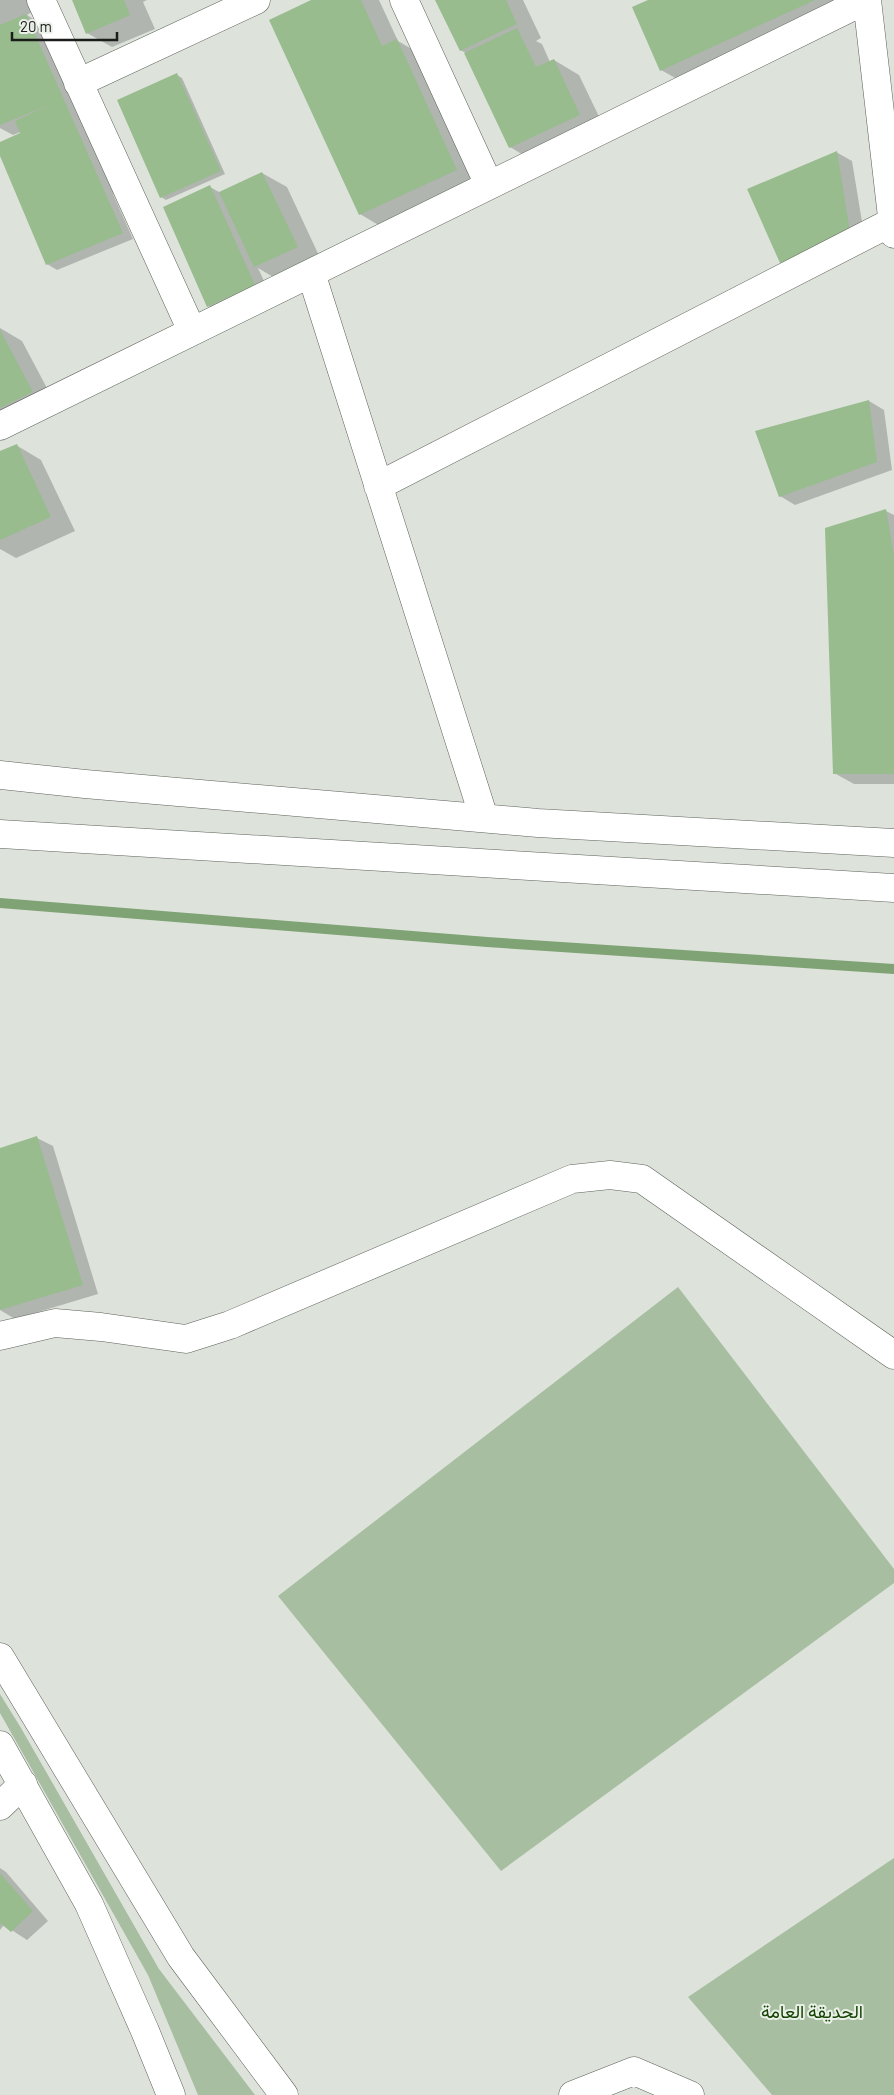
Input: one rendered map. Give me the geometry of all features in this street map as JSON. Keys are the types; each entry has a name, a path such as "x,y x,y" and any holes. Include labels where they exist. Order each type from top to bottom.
{"street":[{"path":"41,0 192,332"},
{"path":"78,84 256,0"},
{"path":"404,0 489,185"},
{"path":"0,426 866,0 893,228 378,486"},
{"path":"311,273 484,818"},
{"path":"0,775 484,818 894,843"},
{"path":"0,834 894,888"},
{"path":"0,1336 55,1323 101,1327 186,1339 230,1325 572,1179 610,1175 642,1179 894,1355"},
{"path":"0,1657 181,1957 284,2095"},
{"path":"0,1745 89,1904 146,2031 171,2095"},
{"path":"0,1806 23,1784"},
{"path":"573,2095 634,2071 690,2095"}],"green space":[{"path":"678,1287 894,1569 894,1583 501,1871 278,1596"},
{"path":"0,1694 159,1969 255,2095 198,2095 148,1975 0,1713"},
{"name":"الحديقة العامة","path":"894,1858 894,2095 772,2095 688,1997"}],"building":[{"path":"72,0 124,0 130,15 86,34"},
{"path":"311,0 361,0 382,46 397,39 457,170 359,215 269,20"},
{"path":"435,0 506,0 517,24 460,51"},
{"path":"648,0 815,0 660,71 632,7"},
{"path":"26,14 123,233 46,265 0,156 0,142 20,133 15,121 49,105 0,125 0,25"},
{"path":"517,28 536,67 554,59 580,115 509,148 464,53"},
{"path":"177,73 221,171 160,198 117,100"},
{"path":"837,151 850,232 780,263 747,189"},
{"path":"262,172 298,247 254,267 219,192"},
{"path":"210,185 255,285 207,307 163,207"},
{"path":"0,330 33,392 0,408"},
{"path":"869,400 877,462 779,497 755,431"},
{"path":"17,444 51,517 0,540 0,451"},
{"path":"886,509 894,556 894,774 833,774 825,528"},
{"path":"37,1136 83,1285 0,1310 0,1148"},
{"path":"0,1873 33,1911 11,1932 0,1923"}],"waterway":[{"path":"0,903 487,942 894,969"}]}
